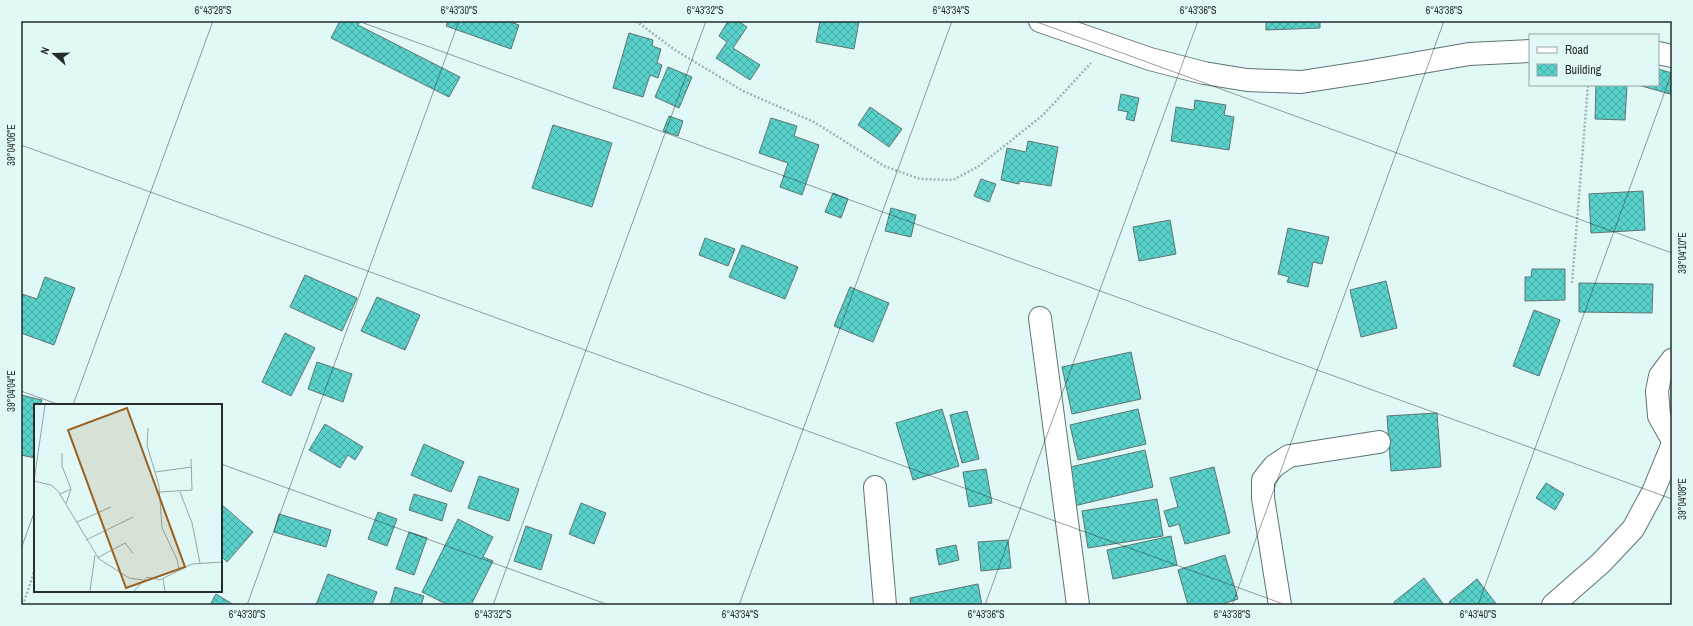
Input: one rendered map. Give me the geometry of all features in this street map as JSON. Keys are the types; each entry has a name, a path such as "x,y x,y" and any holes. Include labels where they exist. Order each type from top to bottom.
{"street":[{"path":"1040,21 1150,59 1204,73 1247,80 1302,82 1468,54 1529,50"},
{"path":"1659,53 1672,56"},
{"path":"1040,318 1078,605"},
{"path":"1672,360 1660,376 1657,391 1659,416 1672,439"},
{"path":"1280,605 1263,498 1263,480 1274,466 1289,456 1379,442"},
{"path":"1554,605 1601,563 1634,529 1653,492 1672,446"},
{"path":"875,487 885,605"}],"path":[{"path":"636,21 675,50 743,91 814,122 884,166 920,179 953,180 979,166 1043,115 1080,77 1107,44"},
{"path":"1572,283 1588,86"},
{"path":"23,605 34,572"}],"building":[{"path":"340,21 360,21 358,25 460,77 449,97 331,38"},
{"path":"448,21 508,21 519,25 511,49 446,26"},
{"path":"728,21 738,21 747,27 733,48 760,65 750,80 716,58 727,42 719,36"},
{"path":"820,21 859,21 854,49 816,42"},
{"path":"1266,21 1320,21 1320,28 1266,30"},
{"path":"629,33 653,40 652,46 661,49 657,63 662,65 658,78 650,75 643,97 613,88"},
{"path":"668,67 692,77 679,108 655,97"},
{"path":"1659,69 1672,73 1672,88 1670,94 1642,86 1659,86"},
{"path":"1596,86 1627,86 1625,120 1595,119"},
{"path":"1121,94 1139,98 1134,121 1126,119 1128,112 1118,110"},
{"path":"1195,100 1226,105 1224,115 1234,117 1229,150 1171,141 1176,107 1194,110"},
{"path":"870,107 902,129 889,147 858,125"},
{"path":"669,116 683,121 678,136 663,131"},
{"path":"771,118 797,126 794,136 819,145 802,195 780,187 788,163 759,153"},
{"path":"553,125 612,143 592,207 532,188"},
{"path":"1028,141 1058,147 1051,186 1019,181 1019,184 1001,180 1007,148 1026,152"},
{"path":"981,179 996,184 989,202 974,196"},
{"path":"1643,191 1645,230 1591,233 1589,194"},
{"path":"833,193 848,199 841,218 825,212"},
{"path":"891,208 916,215 911,237 885,231"},
{"path":"1170,220 1176,254 1139,261 1133,227"},
{"path":"1288,228 1329,237 1322,264 1313,262 1308,287 1287,282 1289,277 1278,274"},
{"path":"705,238 735,249 728,266 699,255"},
{"path":"742,245 798,267 785,299 729,277"},
{"path":"1532,269 1565,269 1565,300 1525,301 1525,277 1531,277"},
{"path":"305,275 357,298 342,331 290,307"},
{"path":"45,277 75,288 54,345 21,333 22,294 37,299"},
{"path":"1386,281 1397,328 1361,337 1350,290"},
{"path":"1579,283 1653,284 1652,313 1579,312"},
{"path":"850,287 889,303 873,342 834,326"},
{"path":"377,297 420,315 405,350 361,331"},
{"path":"1534,310 1560,320 1539,376 1513,366"},
{"path":"285,333 315,348 291,396 262,382"},
{"path":"1131,352 1141,399 1072,414 1062,367"},
{"path":"317,362 352,374 343,402 308,389"},
{"path":"21,395 42,400 40,404 34,404 34,458 21,455"},
{"path":"942,409 959,466 913,480 896,423"},
{"path":"1138,409 1146,444 1078,460 1070,425"},
{"path":"967,411 979,459 962,463 950,415"},
{"path":"1437,413 1441,467 1391,471 1387,416"},
{"path":"325,424 363,447 355,460 348,455 340,468 309,450"},
{"path":"424,444 464,462 451,492 411,475"},
{"path":"1145,450 1153,487 1074,506 1066,468"},
{"path":"1214,467 1230,533 1185,544 1179,524 1169,527 1164,511 1178,507 1170,478"},
{"path":"986,469 992,503 969,507 963,472"},
{"path":"479,476 519,489 509,521 468,508"},
{"path":"1546,483 1564,494 1555,510 1536,498"},
{"path":"414,494 447,504 442,521 409,510"},
{"path":"1157,499 1163,536 1088,548 1082,511"},
{"path":"581,503 606,513 594,544 569,534"},
{"path":"222,505 253,532 227,562 222,557"},
{"path":"378,512 397,519 387,546 368,539"},
{"path":"279,514 331,530 326,547 274,532"},
{"path":"458,519 493,537 483,557 493,561 471,605 448,605 422,592"},
{"path":"526,526 552,535 541,570 514,561"},
{"path":"409,532 427,538 414,575 396,569"},
{"path":"1171,536 1177,565 1113,579 1107,550"},
{"path":"1008,540 1011,568 981,571 978,542"},
{"path":"956,545 959,560 939,565 936,549"},
{"path":"1225,555 1238,599 1219,605 1188,605 1178,570"},
{"path":"328,574 377,592 372,605 316,605"},
{"path":"1424,578 1444,605 1396,605 1394,602"},
{"path":"1477,579 1497,605 1451,605 1449,602"},
{"path":"978,584 982,605 911,605 910,598"},
{"path":"395,587 424,596 421,605 390,605"},
{"path":"216,594 234,605 210,605"}]}
